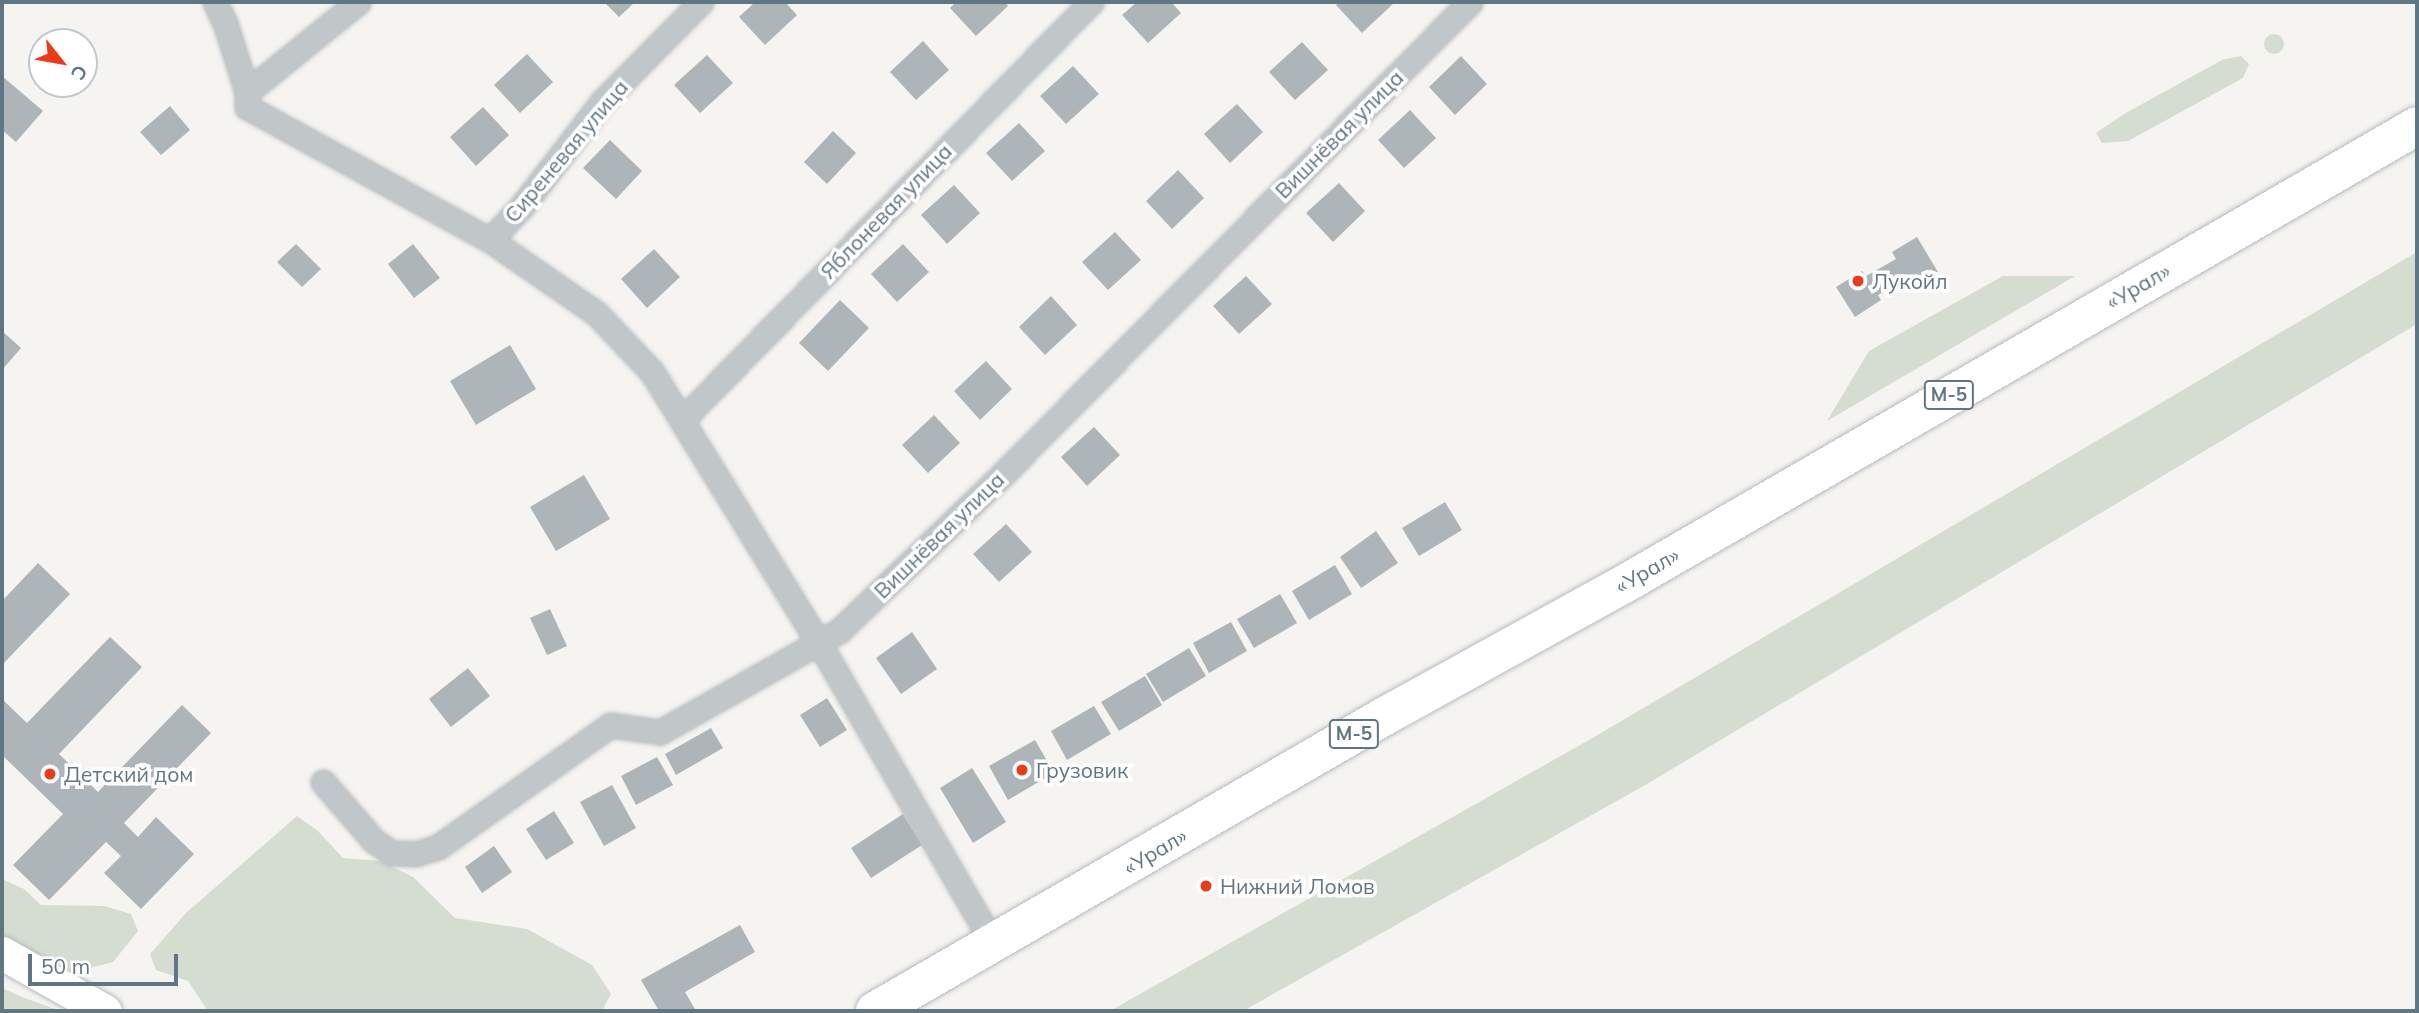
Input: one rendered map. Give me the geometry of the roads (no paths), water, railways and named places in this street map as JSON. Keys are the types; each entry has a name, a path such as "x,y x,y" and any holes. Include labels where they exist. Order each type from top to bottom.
{"highway":[{"name":"«Урал»","path":"876,1011 1385,716 1633,579 2417,126"}],"main road":[{"path":"2,953 105,1011"}],"street":[{"path":"215,2 225,23 247,100 489,240 596,313 652,372 819,643 993,943"},
{"path":"247,100 358,2"},
{"name":"Сиреневая улица","path":"489,240 522,206 603,101 701,2"},
{"name":"Яблоневая улица","path":"682,421 1091,2"},
{"name":"Вишнёвая улица","path":"323,782 374,841 392,853 415,854 438,847 610,725 660,732 840,630 1003,474 1470,2"}],"place":[{"name":"Лукойл","path":"1858,281"},
{"name":"Грузовик","path":"1022,770"},
{"name":"Детский дом","path":"50,774"},
{"name":"Нижний Ломов","path":"1206,886"}]}
